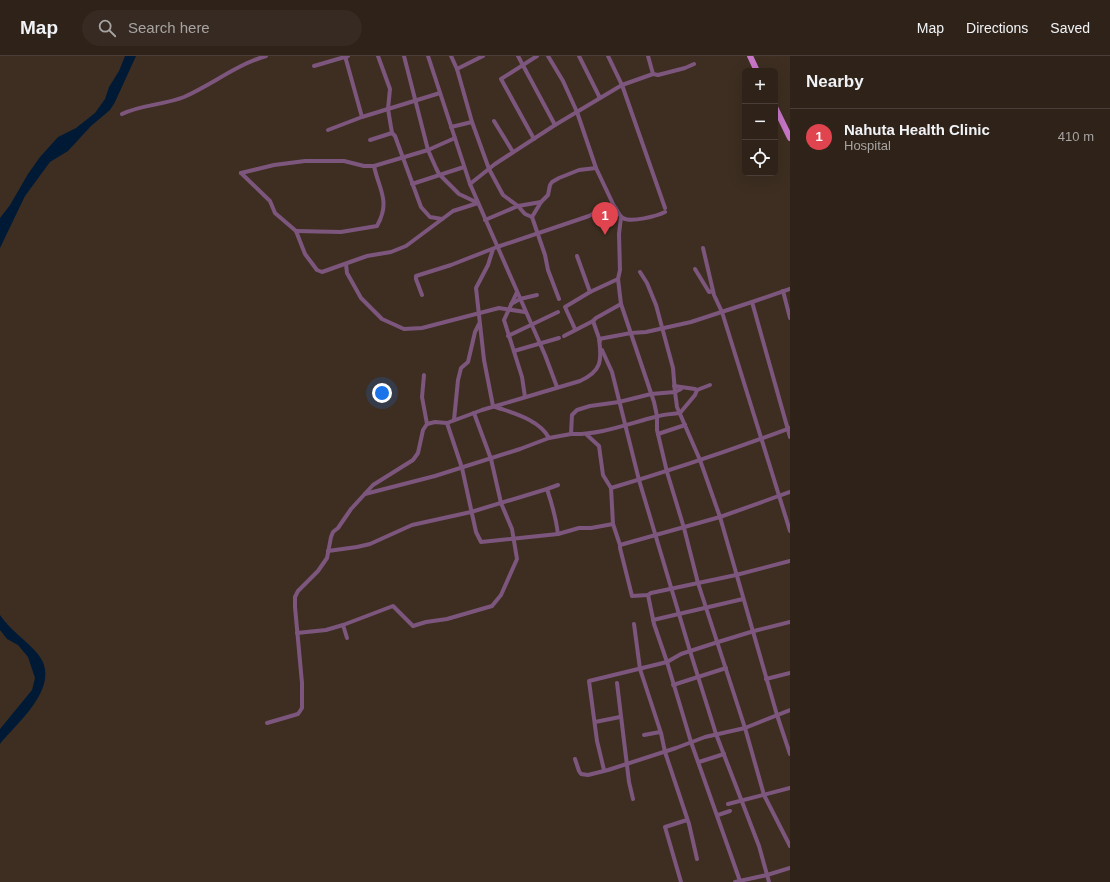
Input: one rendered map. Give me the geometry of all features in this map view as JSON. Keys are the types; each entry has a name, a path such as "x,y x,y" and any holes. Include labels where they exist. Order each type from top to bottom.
{"main road":[{"path":"750,56 756,68"},
{"path":"778,114 790,138"}],"street":[{"path":"122,114 131,110 170,102 183,97 206,87 250,61 266,56"},
{"path":"314,66 346,56 362,117"},
{"path":"378,56 390,89 388,110 392,133 395,136 421,207 430,216 442,219"},
{"path":"404,56 428,150 436,168 459,194 478,203"},
{"path":"428,56 470,184 485,219 495,248 517,292 557,387"},
{"path":"451,56 457,69 472,122 489,169 503,195 518,206 525,214 532,217 539,233 548,270 559,298"},
{"path":"457,69 483,56"},
{"path":"518,56 555,125"},
{"path":"534,139 501,80 537,56"},
{"path":"548,56 564,81 577,112 596,168 614,206 621,217 626,220 632,220 655,216 665,210 622,85 608,56"},
{"path":"579,56 600,98"},
{"path":"648,56 653,74"},
{"path":"470,184 513,152 622,85 653,74 658,75 694,64"},
{"path":"328,130 362,117 388,110 440,92"},
{"path":"494,121 513,152"},
{"path":"451,127 472,122"},
{"path":"370,140 392,133"},
{"path":"455,138 428,150 374,166 364,166 344,162 305,162 274,165 241,173 270,201 275,213 296,231 305,254 318,270 322,272 367,256 391,252 406,246 453,211 478,203"},
{"path":"296,231 341,232 377,226 384,205 384,196 374,166"},
{"path":"412,184 464,167"},
{"path":"532,217 541,202 548,195 552,182 579,170 596,168"},
{"path":"485,219 518,206 541,202"},
{"path":"422,295 416,276 452,265 495,248 589,216 601,206 606,204 614,206"},
{"path":"621,217 619,234 620,270 618,278 621,304 651,394 657,416 658,434 667,472 684,528 698,583 745,728 764,795 790,846"},
{"path":"493,406 484,360 476,288 495,248"},
{"path":"703,248 713,291 722,312 790,531"},
{"path":"577,256 590,292"},
{"path":"346,264 346,273 361,298 382,318 404,329 422,328 499,308 525,312"},
{"path":"695,269 709,292 713,291"},
{"path":"640,272 647,283 656,305 673,368 677,407 700,460 720,517 743,599 754,631 776,715 790,754"},
{"path":"576,329 565,307 618,278"},
{"path":"599,339 631,332 646,332 663,329 722,312 790,288"},
{"path":"782,291 790,317"},
{"path":"517,292 504,320 522,377 525,397"},
{"path":"511,304 520,299 538,295"},
{"path":"752,302 789,428 790,437"},
{"path":"564,336 621,304"},
{"path":"508,336 532,326 558,312"},
{"path":"593,321 612,372 639,480 698,677 716,734 740,801 759,846 769,882"},
{"path":"454,420 458,380 461,368 468,362 475,332 480,323"},
{"path":"514,351 559,338"},
{"path":"267,723 298,714 302,708 302,683 295,597 298,591 318,571 327,558 333,532 338,528 351,509 372,485 413,460 418,453 423,430 427,424 435,422 447,423 493,406 580,381 591,376 598,368 601,355 599,339"},
{"path":"424,375 422,397 427,424"},
{"path":"674,386 697,390 710,385"},
{"path":"571,434 572,415 577,410 651,394 675,392 681,389"},
{"path":"364,494 462,468 549,438 571,434 587,435 625,426 657,416 680,413 695,395 697,390"},
{"path":"493,406 522,416 546,432 549,438"},
{"path":"297,633 326,630 393,606 413,626 426,622 447,619 492,606 501,595 517,559 512,530 501,502 491,459 474,413"},
{"path":"447,423 462,468 476,532 481,542 558,534 579,528 591,528 613,524"},
{"path":"658,434 685,425"},
{"path":"611,488 667,472 789,428"},
{"path":"587,435 599,446 603,475 611,488 613,524 620,545 632,596 648,595 651,593 736,575 790,561"},
{"path":"328,551 370,544 412,524 471,512 501,502 547,490 558,485"},
{"path":"547,490 555,515 558,534"},
{"path":"620,545 720,517 790,492"},
{"path":"648,595 653,620 673,685 705,784 718,815 737,881 767,875 790,868"},
{"path":"653,620 706,606 743,599"},
{"path":"604,770 597,741 589,681 667,662 690,651 754,631 790,622"},
{"path":"634,624 640,669 689,824 697,859"},
{"path":"343,625 346,638"},
{"path":"673,685 726,668"},
{"path":"766,679 790,673"},
{"path":"617,683 620,717 633,799"},
{"path":"575,759 581,774 588,775 665,752 716,734 745,728 790,710"},
{"path":"595,722 620,717"},
{"path":"644,736 660,732"},
{"path":"699,762 724,754"},
{"path":"728,804 790,788"},
{"path":"718,815 730,810"},
{"path":"681,882 665,827 687,820"}],"water":[{"path":"125,56 136,56 110,110 91,126 68,151 50,162 25,196 0,248 0,218 10,205 28,174 40,157 58,137 76,128 95,113 105,99 109,87 119,71"},
{"path":"0,615 8,625 37,653 44,665 45,677 42,689 36,702 0,744 0,729 32,690 35,678 28,657 18,645 7,639 0,630"}],"place":[{"name":"Nahuta Health Clinic","path":"605,235"}]}
